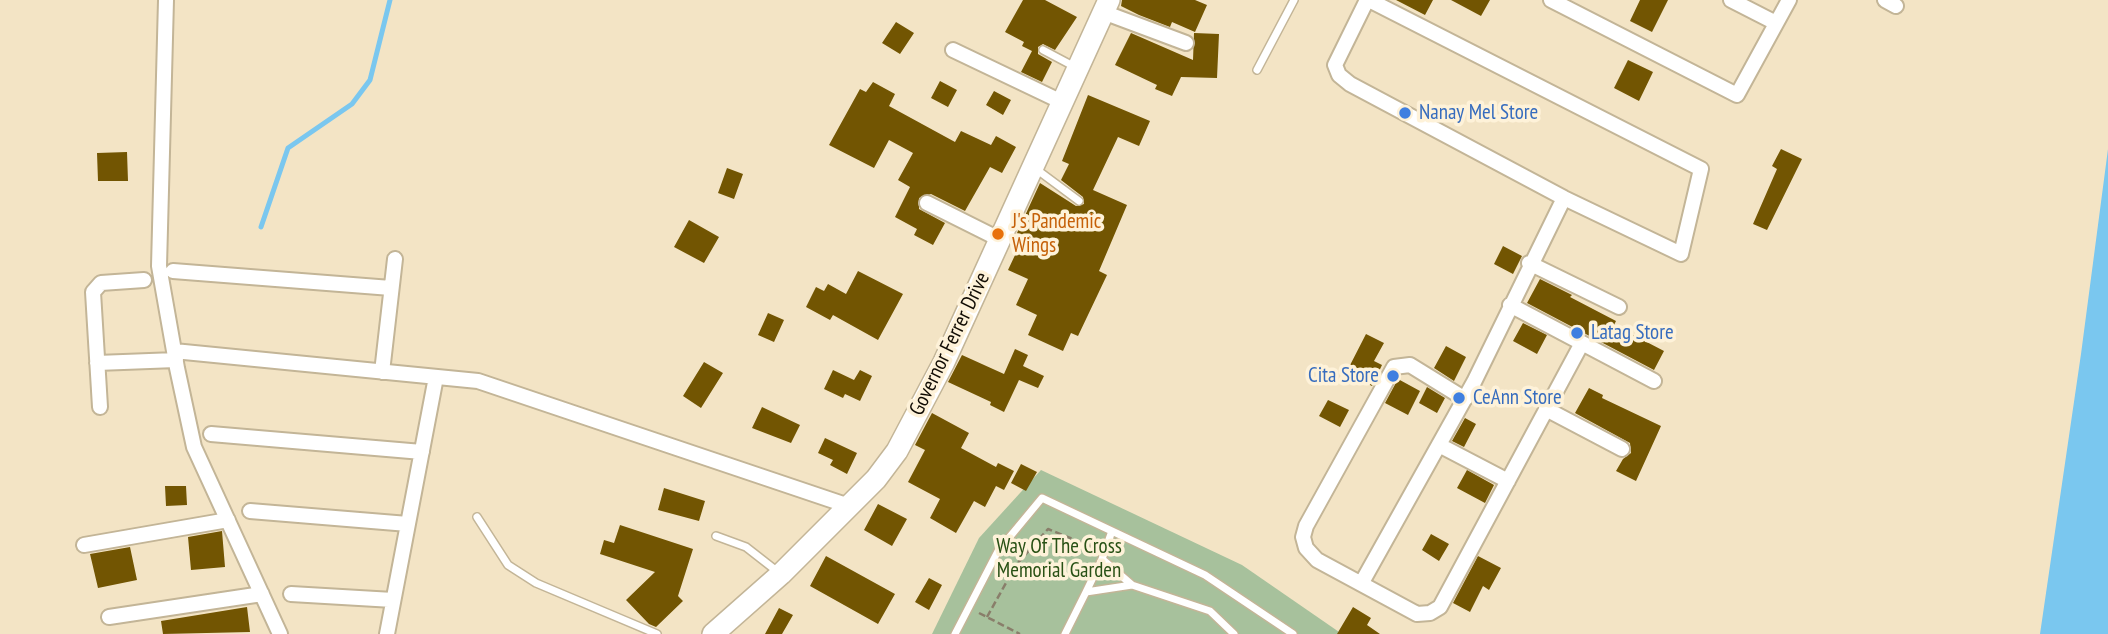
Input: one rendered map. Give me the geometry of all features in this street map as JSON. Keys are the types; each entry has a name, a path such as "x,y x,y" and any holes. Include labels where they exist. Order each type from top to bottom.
{"main road":[{"name":"Governor Ferrer Drive","path":"713,634 780,574 849,506 897,451 944,362 1106,6"}],"street":[{"path":"166,0 159,266 175,355 194,447 280,634"},
{"path":"1368,0 1701,169 1681,254 1564,198 1350,84 1339,75 1335,65 1368,0"},
{"path":"1551,0 1737,95 1788,0"},
{"path":"1731,0 1776,23"},
{"path":"1106,6 1186,43"},
{"path":"953,50 1062,102"},
{"path":"1361,584 1465,399 1529,263 1564,198"},
{"path":"927,203 999,239"},
{"path":"382,372 395,259"},
{"path":"1529,263 1619,307"},
{"path":"173,271 391,288"},
{"path":"100,407 93,292 96,286 144,280"},
{"path":"1510,305 1654,381"},
{"path":"1465,399 1405,363 1397,365 1306,526 1303,537 1306,548 1317,560 1417,614 1430,613 1440,607 1582,343"},
{"path":"97,363 175,355 478,381 849,506"},
{"path":"387,634 436,377"},
{"path":"1546,409 1622,449"},
{"path":"211,433 422,452"},
{"path":"1439,445 1508,481"},
{"path":"250,511 408,524"},
{"path":"84,545 228,520"},
{"path":"109,617 262,594"},
{"path":"291,594 393,600"}],"lane":[{"path":"1256,70 1294,0"},
{"path":"1043,50 1077,68"},
{"path":"1032,167 1079,201"},
{"path":"955,634 998,551 1042,498 1205,575 1293,634"},
{"path":"477,517 508,565 536,583 657,634"},
{"path":"1065,634 1103,556 1112,531"},
{"path":"716,536 746,547 780,574"},
{"path":"1103,556 1132,585 1210,611 1234,634"},
{"path":"1086,592 1132,585"}],"path":[{"path":"987,617 1016,565 1048,529 1103,556"},
{"path":"968,608 1020,634"}],"green space":[{"name":"Way Of The Cross Memorial Garden","path":"1041,470 1242,565 1342,634 932,634 979,538"}],"water":[{"path":"2108,149 2108,634 2040,634 2081,354"}],"building":[{"path":"1023,0 1045,0 1077,17 1055,50 1043,44 1038,47 1038,54 1052,62 1042,82 1021,72 1032,51 1022,46 1024,42 1005,32"},
{"path":"1122,0 1195,0 1207,5 1195,32 1172,22 1170,27 1139,15 1121,6"},
{"path":"1396,0 1433,0 1425,15"},
{"path":"1451,0 1490,0 1481,16"},
{"path":"1640,0 1668,0 1652,32 1630,21"},
{"path":"896,22 914,33 900,54 882,43"},
{"path":"1131,33 1193,60 1194,33 1219,34 1217,78 1181,77 1172,96 1155,89 1157,85 1115,65"},
{"path":"1628,60 1653,72 1639,101 1614,88"},
{"path":"940,81 957,90 948,107 931,98"},
{"path":"873,82 895,94 889,106 955,142 961,131 991,145 996,136 1016,147 1002,173 990,167 965,211 931,194 919,198 919,209 945,223 933,245 914,235 917,229 895,217 910,187 898,180 913,153 889,140 874,168 829,145 860,89 866,92"},
{"path":"994,91 1011,100 1003,115 986,105"},
{"path":"1088,95 1150,121 1139,146 1118,137 1093,190 1127,205 1099,271 1107,275 1078,336 1071,333 1063,351 1028,335 1037,315 1016,305 1028,279 1008,270 1024,236 1017,233 1040,183 1076,206 1084,204 1083,197 1061,180 1069,164 1062,161"},
{"path":"1781,149 1802,159 1767,230 1753,224 1777,169 1772,166"},
{"path":"127,152 128,181 98,181 97,153"},
{"path":"727,168 743,174 734,199 718,193"},
{"path":"689,220 719,237 704,263 674,247"},
{"path":"1503,246 1522,256 1513,274 1494,264"},
{"path":"858,271 903,294 878,340 833,315 830,320 806,307 816,287 824,291 828,284 846,294"},
{"path":"1540,279 1616,321 1614,325 1664,351 1654,370 1527,303"},
{"path":"768,313 784,320 774,342 758,335"},
{"path":"1523,323 1547,335 1537,354 1513,341"},
{"path":"1366,334 1384,343 1374,361 1382,365 1372,386 1346,373"},
{"path":"1446,346 1466,357 1454,381 1434,368"},
{"path":"1015,349 1028,355 1023,366 1044,376 1038,388 1019,380 1004,412 990,405 991,402 948,382 962,355 1004,374"},
{"path":"704,362 723,373 701,408 683,396"},
{"path":"833,370 854,380 860,370 872,376 860,401 845,394 843,398 824,389"},
{"path":"1398,379 1420,391 1408,415 1385,403"},
{"path":"1427,387 1445,398 1437,413 1419,403"},
{"path":"1589,388 1603,395 1602,398 1661,426 1636,481 1616,471 1623,459 1631,453 1630,443 1575,413"},
{"path":"1328,400 1349,410 1340,427 1319,416"},
{"path":"762,407 800,425 791,443 752,428"},
{"path":"932,413 969,433 961,448 996,467 998,463 1014,471 1004,490 996,486 985,507 974,501 956,533 930,518 940,499 908,482 925,450 915,445"},
{"path":"1465,418 1476,424 1464,447 1452,441"},
{"path":"825,438 857,453 847,474 830,465 833,460 818,453"},
{"path":"1021,464 1037,472 1026,491 1011,483"},
{"path":"1467,470 1494,485 1485,503 1457,488"},
{"path":"165,486 186,486 187,505 166,506"},
{"path":"664,488 705,501 699,521 658,510"},
{"path":"878,504 907,519 892,546 864,530"},
{"path":"620,525 693,549 678,596 683,601 656,627 649,624 626,600 655,572 600,554 604,540 614,543"},
{"path":"222,531 225,567 191,570 188,537"},
{"path":"1431,534 1449,544 1439,561 1422,550"},
{"path":"130,547 137,580 98,588 90,554"},
{"path":"826,556 895,594 878,624 810,586"},
{"path":"1478,556 1501,568 1489,590 1483,586 1470,612 1453,603"},
{"path":"929,578 942,585 929,610 915,602"},
{"path":"247,607 250,632 163,634 161,621"},
{"path":"1353,607 1371,618 1367,625 1380,634 1337,634"},
{"path":"779,608 793,615 782,634 765,634"}],"waterway":[{"path":"261,227 288,148 352,104 370,80 390,0"}],"place":[{"name":"Nanay Mel Store","path":"1405,113"},
{"name":"J's Pandemic Wings","path":"998,234"},
{"name":"Latag Store","path":"1577,333"},
{"name":"Cita Store","path":"1393,376"},
{"name":"CeAnn Store","path":"1459,398"}]}
